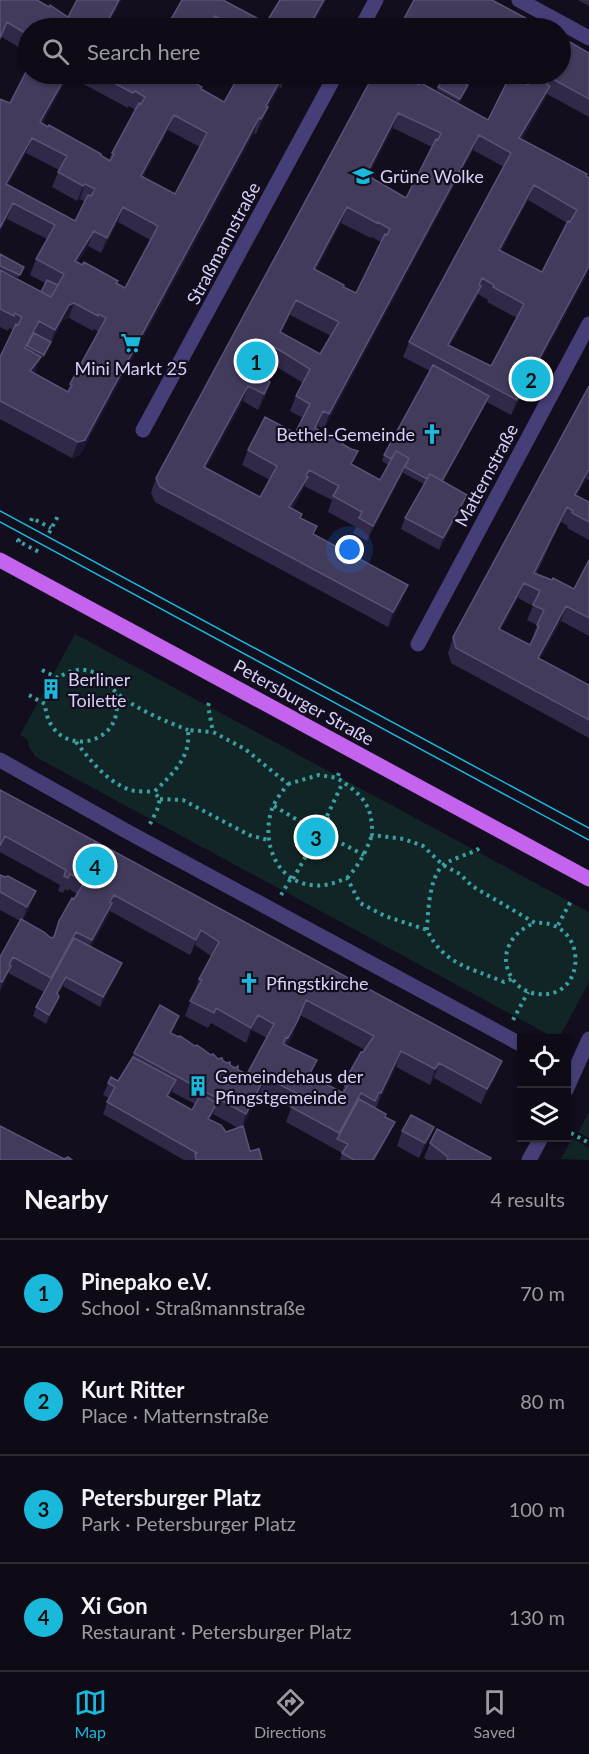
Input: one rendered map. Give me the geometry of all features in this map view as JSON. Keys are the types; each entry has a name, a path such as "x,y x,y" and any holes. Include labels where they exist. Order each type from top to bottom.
{"main road":[{"name":"Petersburger Straße","path":"0,560 589,879"}],"street":[{"path":"366,18 376,0"},
{"path":"519,0 552,18"},
{"path":"571,28 589,38"},
{"name":"Straßmannstraße","path":"143,430 331,84"},
{"name":"Matternstraße","path":"418,644 589,324"},
{"path":"0,760 128,832 517,1042"},
{"path":"571,1069 589,1039"},
{"path":"529,1160 538,1142"}],"path":[{"path":"31,521 32,518 50,530 59,514"},
{"path":"20,538 18,541 39,550 36,557"},
{"path":"29,695 45,704 49,722 66,738 76,741 93,740 109,729 117,710 115,692 110,684 95,672 72,671 58,678 42,670"},
{"path":"115,692 148,712 188,730 213,732 245,749 288,784"},
{"path":"209,703 213,732"},
{"path":"76,741 93,764 112,780 132,791 154,792 171,775 186,753 189,743 188,730"},
{"path":"319,775 338,775 343,782 366,801 372,822 372,835 360,864 347,878 330,885 311,885 292,878 277,864 271,853 268,826 273,806 288,784 319,775"},
{"path":"335,840 327,816 343,782"},
{"path":"150,824 158,810 160,800 154,792"},
{"path":"160,800 183,800 249,835 268,840"},
{"path":"273,806 304,824 311,847"},
{"path":"304,824 327,816"},
{"path":"372,835 404,839 423,846 443,865 460,874 472,886 535,923"},
{"path":"281,895 311,847 335,840 364,855"},
{"path":"478,848 443,865 436,878 429,901 427,930 433,944 457,963 504,982 512,979"},
{"path":"347,878 360,903 384,916 427,930"},
{"path":"558,925 572,899"},
{"path":"546,922 558,925 566,931 576,946 578,965 575,974 569,983 551,994 541,995 528,992 512,979 506,956 509,944 516,933 524,927 546,922"},
{"path":"513,1020 528,992"},
{"path":"571,1133 589,1143"}],"green space":[{"path":"75,634 589,912 589,982 561,1034 548,1034 34,756 27,739 20,735"},
{"path":"589,1113 589,1138 578,1132"},
{"path":"572,1138 589,1148 589,1160 561,1159"}],"building":[{"path":"0,0 37,0 49,7 50,5 68,17 77,0 119,0 109,18 18,18 18,29 7,22 0,38"},
{"path":"182,0 223,0 257,18 219,18 215,16 214,18 172,18"},
{"path":"280,0 324,0 314,18 269,18"},
{"path":"414,0 492,0 525,18 404,18"},
{"path":"571,43 589,53 589,99 562,84 571,84"},
{"path":"20,84 61,84 40,122 110,161 139,103 141,104 145,97 116,84 197,84 224,102 234,84 278,84 266,106 268,107 261,119 259,118 85,440 78,442 0,401 0,357 16,324 18,325 22,317 0,309 0,270 51,297 64,274 36,259 55,225 13,203 0,228 0,99 10,103","holes":["174,115 207,133 175,194 141,176","32,138 67,156 58,172 83,186 85,184 95,189 91,196 88,195 75,221 6,184","123,207 158,226 125,288 116,283 118,281 84,262 82,265 75,261 94,231 107,238","74,303 106,318 70,384 72,385 68,392 30,371 41,357 25,348 39,321 55,330 69,305"]},
{"path":"369,84 423,84 488,120 506,84 548,84 550,86 519,138 587,174 589,178 589,266 517,400 409,342 511,153 479,135 329,414 323,411 315,428 358,451 351,464 380,480 396,451 409,458 373,526 359,518 362,512 333,496 339,486 309,470 306,476 308,477 289,507 302,514 300,518 317,526 313,534 408,585 393,612 160,487 156,478","holes":["398,113 441,133 406,198 365,174","534,185 577,210 570,222 568,221 542,272 499,250","347,207 390,229 387,235 385,234 356,293 314,269","482,278 494,285 493,287 524,304 491,366 448,345 481,286 479,285","296,300 339,322 320,354 280,332","273,346 310,369 296,396 310,404 295,433 265,417 248,450 277,466 260,497 204,467 248,386 264,394 270,382 257,375"]},
{"path":"440,84 468,85 460,99 438,87"},
{"path":"0,254 24,267 20,275 0,266"},
{"path":"47,280 58,285 51,297 41,292"},
{"path":"34,333 51,342 44,355 27,346"},
{"name":"Bethel-Gemeinde","path":"433,365 489,396 442,481 430,474 427,479 405,467 409,458 396,451 391,459 384,455"},
{"path":"589,386 589,469 575,495 589,502 589,522 572,513 573,511 567,507 534,573 552,580 553,578 574,589 589,560 589,618 566,606 538,658 589,685 589,720 456,648 453,637","holes":["524,583 540,591 533,605 544,610 530,645 499,629"]},
{"path":"430,474 467,495 443,538 405,518"},
{"name":"Berliner Toilette","path":"52,678 59,682 52,694 45,691"},
{"path":"0,790 502,1061 487,1089 439,1063 435,1069 401,1051 375,1101 361,1093 339,1133 291,1107 298,1094 265,1077 246,1114 134,1053 160,1005 179,1016 170,1033 197,1045 218,1059 222,1058 227,1063 230,1062 230,1065 235,1068 238,1066 238,1070 247,1074 274,1024 258,1015 251,1028 216,1008 214,1013 190,1001 219,942 201,930 196,940 114,895 92,940 76,932 51,978 13,957 2,982 0,981 0,957 21,919 51,938 54,937 59,921 86,880 75,874 74,876 70,874 68,878 64,876 66,870 5,836 0,846","holes":["306,1000 374,1036 361,1052 348,1075 345,1085 347,1086 343,1093 309,1075 317,1060 283,1044 298,1020"]},
{"path":"0,875 8,876 36,891 27,907 0,892"},
{"path":"74,938 122,963 103,997 66,977 49,1015 36,1007"},
{"path":"133,1057 176,1080 167,1096 192,1110 201,1094 217,1103 208,1119 221,1125 226,1132 243,1126 250,1151 259,1149 262,1160 196,1160 195,1154 197,1153 107,1102 115,1087 108,1083 111,1077 118,1081"},
{"path":"359,1099 386,1114 385,1117 395,1122 373,1160 354,1160 342,1153 348,1144 337,1139"},
{"path":"411,1115 434,1127 425,1143 402,1131"},
{"path":"0,1126 64,1159 68,1157 72,1160 0,1160"},
{"path":"437,1129 491,1158 490,1160 447,1160 448,1157 430,1143"}],"tram line":[{"path":"0,511 589,828"},
{"path":"0,522 589,840"}],"place":[{"name":"Grüne Wolke","path":"363,176"},
{"name":"Mini Markt 25","path":"131,343"},
{"name":"Pinepako e.V.","path":"256,361"},
{"name":"Kurt Ritter","path":"531,379"},
{"name":"Bethel-Gemeinde","path":"432,434"},
{"name":"Berliner Toilette","path":"51,689"},
{"name":"Petersburger Platz","path":"316,837"},
{"name":"Xi Gon","path":"95,866"},
{"name":"Pfingstkirche","path":"249,983"},
{"name":"Gemeindehaus der Pfingstgemeinde","path":"198,1086"}]}
